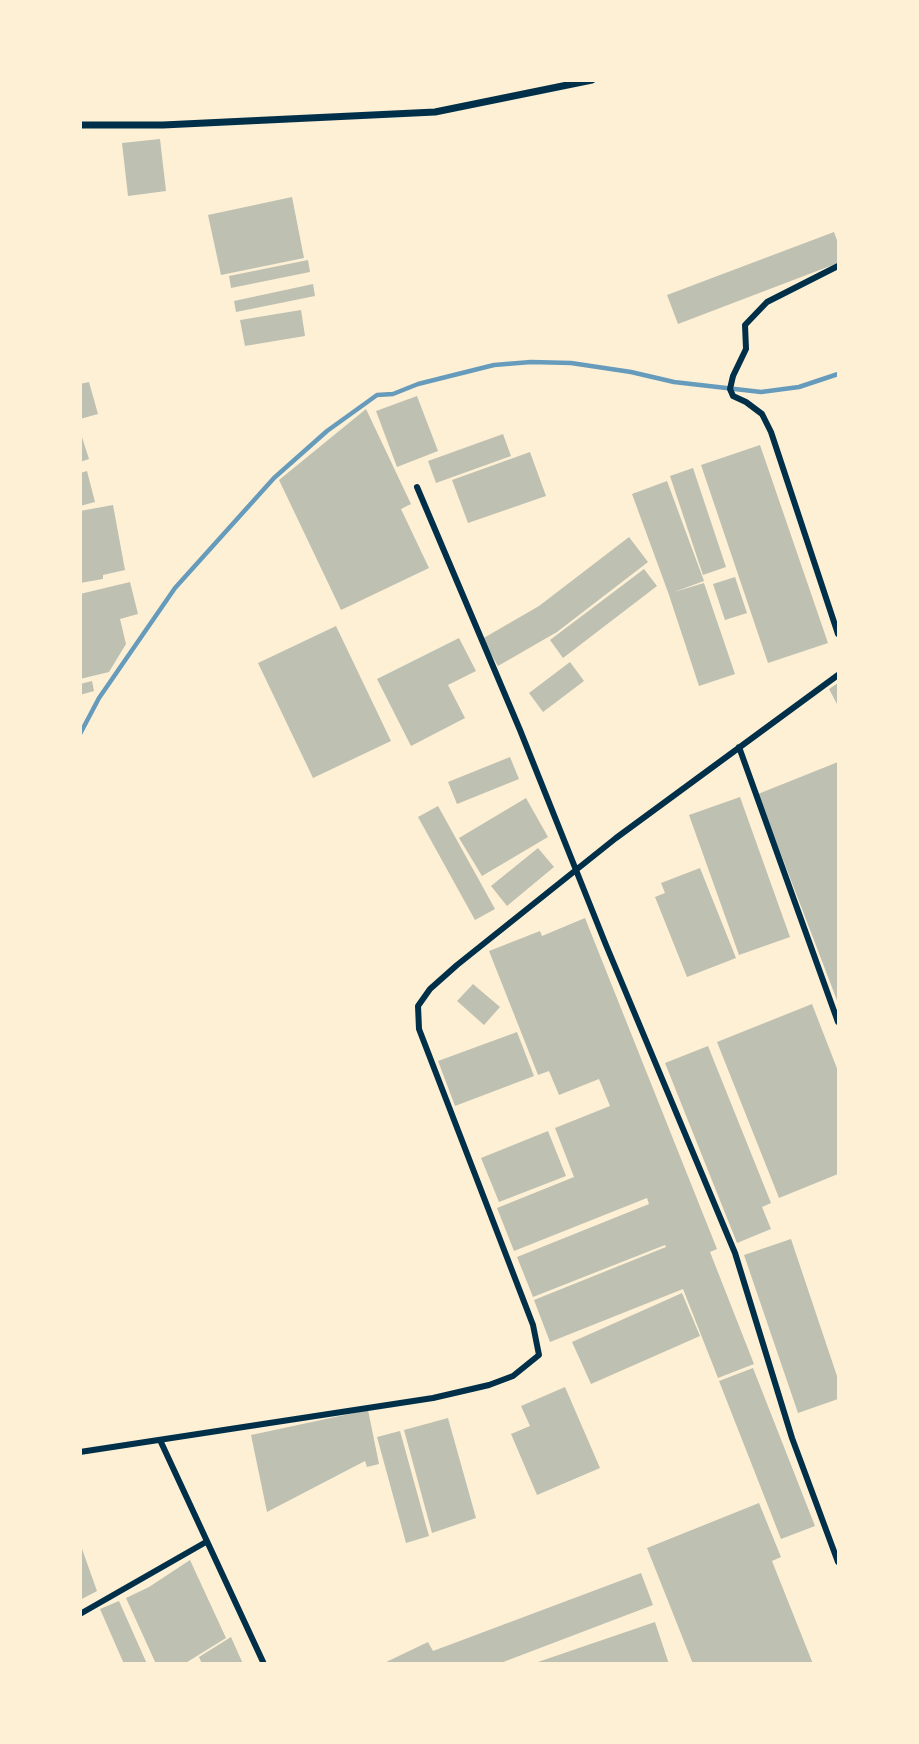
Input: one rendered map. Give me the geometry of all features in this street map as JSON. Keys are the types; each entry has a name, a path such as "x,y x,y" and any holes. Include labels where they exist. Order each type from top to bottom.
{"street":[{"path":"80,125 163,125 435,112 592,80"},
{"path":"838,266 767,302 745,325 746,349 730,389 733,396 762,414 771,432 838,634"},
{"path":"417,487 735,1253 792,1438 838,1562"},
{"path":"80,1452 433,1398 489,1385 513,1376 539,1355 533,1325 419,1029 418,1006 430,989 457,965 576,870 838,675"},
{"path":"740,747 838,1022"},
{"path":"160,1440 264,1664"},
{"path":"80,1614 206,1542"}],"building":[{"path":"160,139 166,191 128,196 122,143"},
{"path":"292,197 304,258 221,275 208,215"},
{"path":"834,232 838,243 838,263 678,324 667,295"},
{"path":"308,260 310,272 231,288 229,276"},
{"path":"313,284 315,296 236,312 234,301"},
{"path":"301,310 305,336 245,346 240,320"},
{"path":"89,382 98,414 80,419 80,384"},
{"path":"417,396 438,451 397,467 376,411"},
{"path":"366,409 411,504 401,509 429,568 341,610 279,480"},
{"path":"80,431 89,459 80,462"},
{"path":"503,434 511,456 436,483 428,461"},
{"path":"760,445 828,643 768,663 701,465"},
{"path":"530,452 546,496 468,523 452,480"},
{"path":"693,468 726,567 703,575 670,476"},
{"path":"87,471 95,502 80,506 80,473"},
{"path":"667,481 704,581 674,592 704,583 735,674 699,686 632,494"},
{"path":"113,505 125,570 103,575 103,579 80,583 80,511"},
{"path":"629,537 648,562 557,632 498,666 482,639 539,606"},
{"path":"644,569 657,586 563,658 550,640"},
{"path":"735,577 747,613 725,620 713,584"},
{"path":"130,582 138,614 120,619 126,644 109,672 80,679 80,594"},
{"path":"336,626 391,741 313,778 258,663"},
{"path":"459,638 476,671 448,685 465,718 411,746 377,679"},
{"path":"570,662 584,681 543,712 529,693"},
{"path":"92,681 94,691 80,695 80,684"},
{"path":"838,683 838,706 829,689"},
{"path":"510,757 519,779 457,804 448,782"},
{"path":"838,762 838,1003 758,794"},
{"path":"740,797 790,937 739,955 689,815"},
{"path":"526,798 548,837 482,876 459,838"},
{"path":"438,806 495,909 475,920 418,817"},
{"path":"538,848 554,867 507,906 491,886"},
{"path":"700,868 736,958 687,977 655,897 665,893 661,883"},
{"path":"585,918 717,1249 710,1252 754,1364 718,1378 683,1289 550,1342 534,1300 666,1247 665,1245 533,1297 517,1257 649,1204 647,1198 514,1251 497,1208 574,1177 555,1128 610,1106 599,1079 559,1095 549,1071 538,1075 489,951 540,931 542,936"},
{"path":"473,984 500,1007 484,1025 457,1001"},
{"path":"812,1004 838,1071 838,1174 779,1198 717,1042"},
{"path":"517,1032 534,1076 455,1106 438,1061"},
{"path":"708,1046 771,1203 762,1207 771,1229 737,1243 665,1063"},
{"path":"548,1131 566,1176 499,1202 481,1158"},
{"path":"791,1239 838,1379 838,1399 798,1413 744,1255"},
{"path":"682,1293 700,1336 591,1384 572,1342"},
{"path":"753,1368 815,1526 781,1539 719,1381"},
{"path":"565,1387 600,1468 537,1495 511,1434 530,1426 521,1406"},
{"path":"368,1410 379,1464 367,1467 365,1461 267,1512 251,1435"},
{"path":"448,1418 476,1518 432,1533 404,1430"},
{"path":"400,1431 429,1536 406,1543 377,1437"},
{"path":"759,1503 781,1557 772,1561 813,1664 693,1664 647,1548"},
{"path":"80,1547 97,1591 80,1600"},
{"path":"190,1560 226,1638 184,1664 156,1664 126,1598 149,1587"},
{"path":"641,1573 653,1605 498,1664 382,1664 428,1642 433,1651"},
{"path":"119,1601 147,1664 124,1664 100,1609"},
{"path":"655,1622 669,1664 535,1664 535,1663"},
{"path":"231,1637 243,1664 202,1664 199,1657"}],"waterway":[{"path":"80,734 99,698 175,588 274,478 327,431 377,395 393,394 418,384 494,365 531,362 571,363 674,382 761,392 799,387 838,374"}]}
